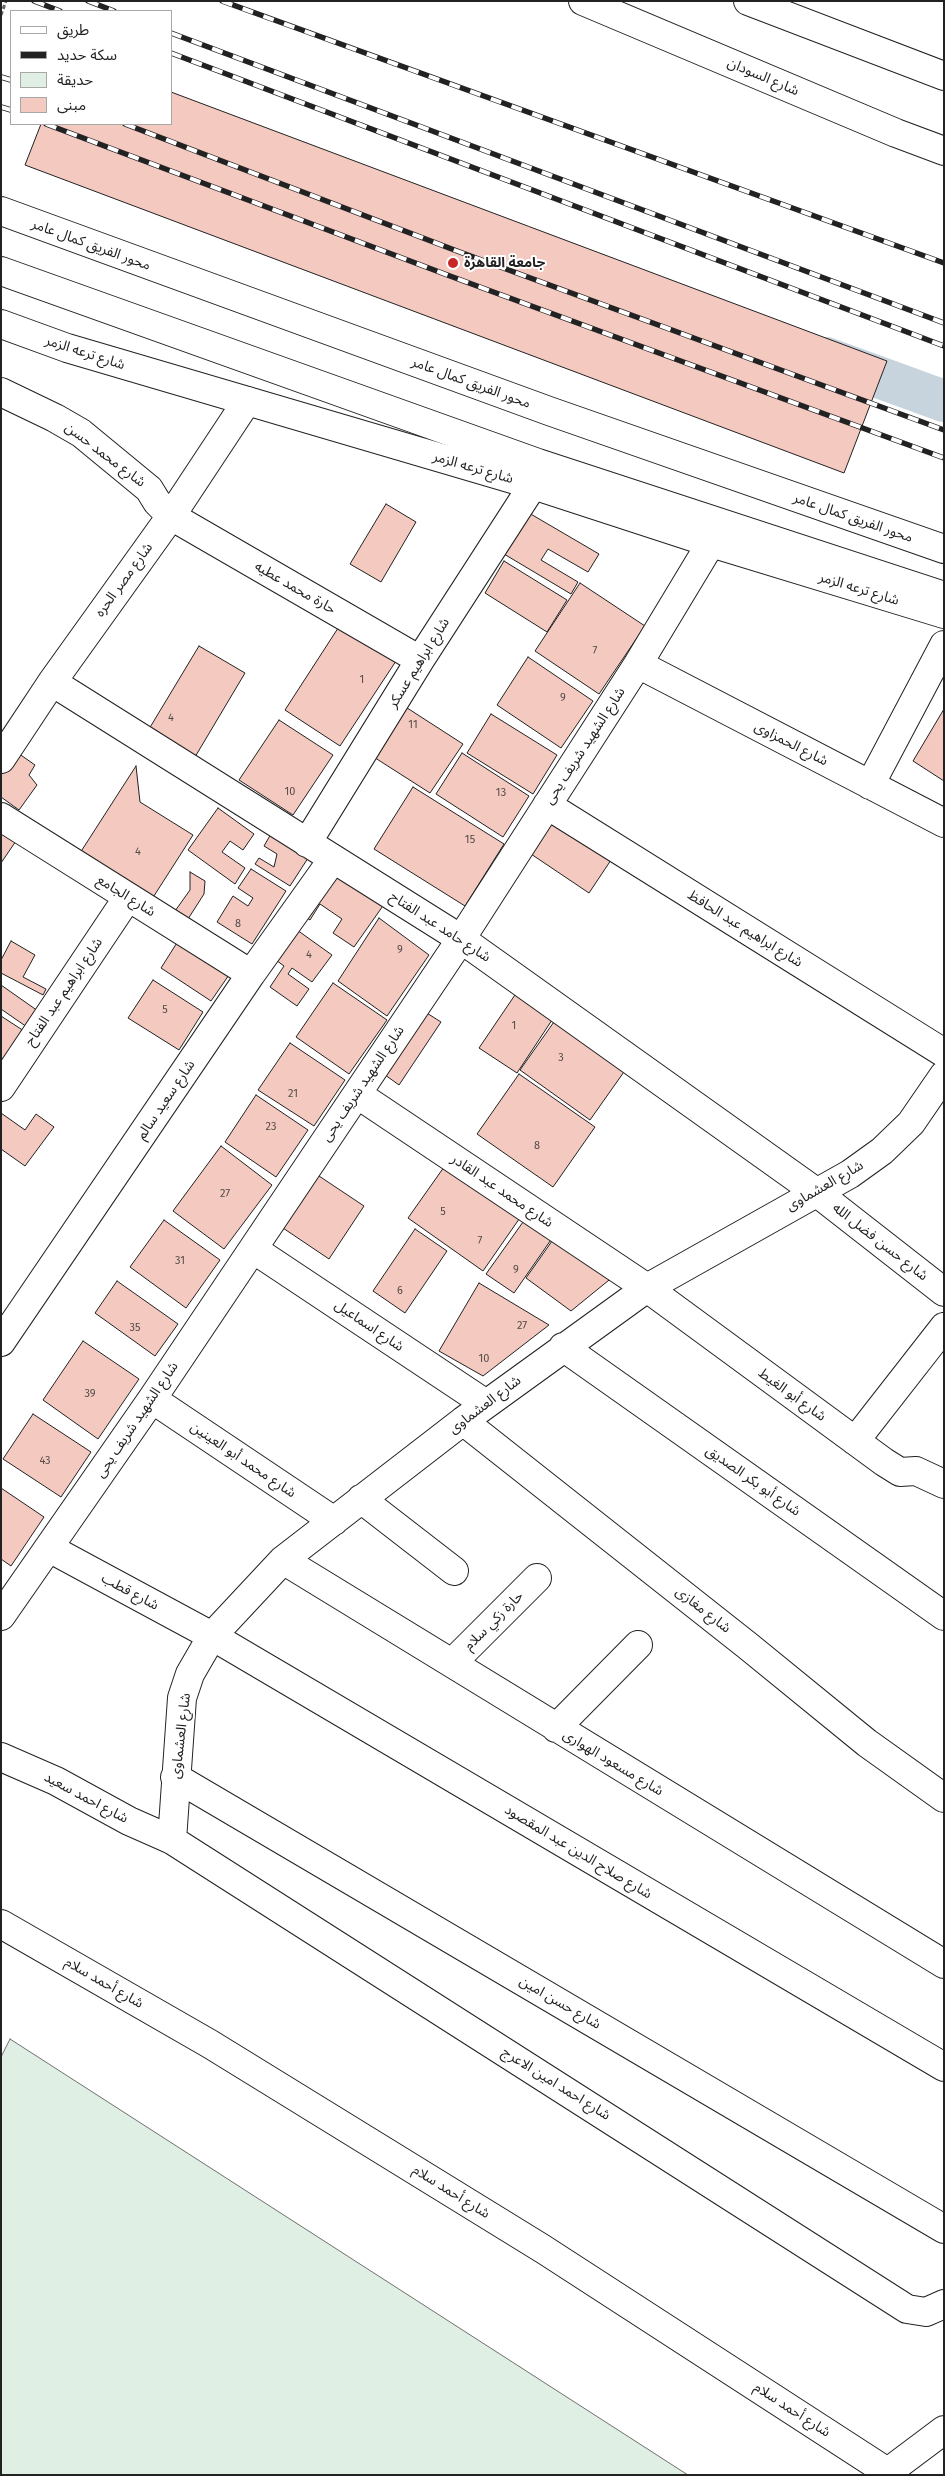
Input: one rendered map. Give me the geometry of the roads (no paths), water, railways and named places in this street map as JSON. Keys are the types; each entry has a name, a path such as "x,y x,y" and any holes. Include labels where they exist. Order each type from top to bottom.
{"main road":[{"name":"شارع السودان","path":"583,1 896,133 944,151"},
{"path":"748,1 944,76"},
{"name":"محور الفريق كمال عامر","path":"1,211 559,415 944,549"},
{"path":"1,271 538,463 944,596"},
{"name":"شارع ترعه الزمر","path":"1,324 67,348 533,485 711,543 944,614"},
{"name":"شارع محمد حسن","path":"1,392 56,418 81,433 149,489 157,502 170,516"},
{"name":"شارع مصر الحره","path":"1,759 52,682 170,516 247,401"},
{"name":"شارع ابراهيم عسكر","path":"307,844 420,660 533,485"},
{"name":"حارة محمد عطيه","path":"170,516 420,660"},
{"name":"شارع الشهيد شريف يحى","path":"1,1616 152,1399 462,939 638,664 711,543"},
{"path":"870,785 944,645"},
{"name":"شارع الحمزاوى","path":"638,664 944,823"},
{"name":"شارع حامد عبد الفتاح","path":"52,682 307,844 462,939 816,1192"},
{"name":"شارع ابراهيم عبد الحافظ","path":"547,805 944,1053"},
{"name":"شارع الجامع","path":"1,817 251,974"},
{"name":"شارع سعيد سالم","path":"1,1342 251,974 333,859"},
{"name":"شارع ابراهيم عبد الفتاح","path":"1,1087 128,897"},
{"name":"شارع العشماوى","path":"172,1840 182,1698 190,1674 212,1636 283,1560 486,1404 647,1288 850,1174 882,1151 911,1123 940,1088"},
{"name":"شارع محمد عبد القادر","path":"357,1094 647,1288"},
{"name":"شارع حسن فضل الله","path":"816,1192 944,1292"},
{"name":"شارع اسماعيل","path":"253,1249 486,1404"},
{"name":"شارع أبو الغيط","path":"647,1288 900,1472 916,1471 944,1484"},
{"path":"855,1441 944,1327"},
{"name":"شارع أبو بكر الصديق","path":"563,1347 944,1616"},
{"name":"شارع محمد أبو العينين","path":"152,1399 334,1521"},
{"name":"شارع مغازى","path":"462,1422 740,1640 867,1743 944,1798"},
{"path":"361,1499 454,1571"},
{"name":"شارع قطب","path":"49,1548 212,1636"},
{"name":"شارع مسعود الهوارى","path":"283,1560 944,1964"},
{"name":"حارة زكي سلام","path":"452,1663 537,1578"},
{"name":"شارع صلاح الدين عبد المقصود","path":"212,1636 944,2067"},
{"path":"556,1728 638,1645"},
{"name":"شارع احمد سعيد","path":"1,1757 56,1781 129,1822 172,1840"},
{"name":"شارع حسن امين","path":"176,1777 944,2229"},
{"name":"شارع احمد امين الاعرج","path":"172,1840 908,2309 926,2312 944,2304"},
{"name":"شارع أحمد سلام","path":"1,1924 210,2044 544,2249 890,2473"},
{"path":"890,2473 944,2430"}],"waterway":[{"path":"826,358 944,401"}],"railway":[{"path":"34,1 57,10"},
{"path":"88,1 111,10"},
{"path":"222,1 944,263"},
{"path":"172,33 944,323"},
{"path":"172,53 944,346"},
{"path":"1,77 10,80"},
{"path":"1,107 10,110"},
{"path":"49,125 450,276 944,458"},
{"path":"128,125 457,251 944,430"}],"place":[{"name":"جامعة القاهرة","path":"453,263"}]}
